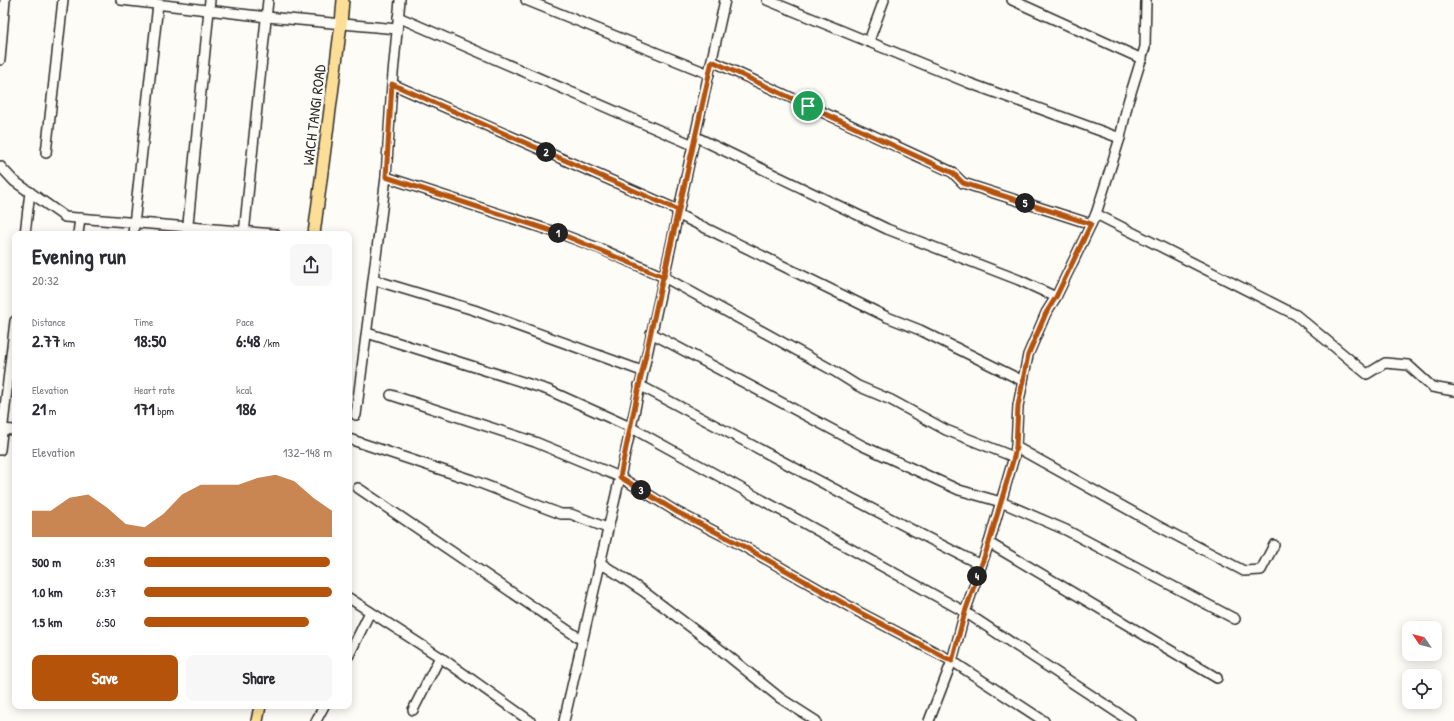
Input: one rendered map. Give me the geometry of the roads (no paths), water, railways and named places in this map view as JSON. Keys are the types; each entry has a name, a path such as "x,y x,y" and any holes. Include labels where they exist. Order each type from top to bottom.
{"main road":[{"name":"WACH TANGI ROAD","path":"314,231 343,0"},
{"path":"257,721 259,709"}],"street":[{"path":"0,60 5,0"},
{"path":"46,153 63,0"},
{"path":"120,0 267,17 397,29"},
{"path":"187,230 210,0"},
{"path":"244,231 268,0"},
{"path":"356,415 386,177 392,84 400,0"},
{"path":"526,0 709,74"},
{"path":"564,721 599,562 620,477 677,212 725,0"},
{"path":"767,0 969,83 1120,138"},
{"path":"869,41 884,0"},
{"path":"1012,0 1142,60"},
{"path":"929,721 952,661 965,612 989,543 1014,457 1016,447 1018,406 1028,355 1046,313 1056,297 1096,214 1120,138 1128,102 1145,47 1146,0"},
{"path":"134,231 158,4"},
{"path":"398,17 694,141 887,229 1019,280 1056,297"},
{"path":"712,61 952,172 963,183 1091,224"},
{"path":"392,84 677,212 873,310 920,330 1023,381"},
{"path":"0,166 14,181 65,217 135,222 187,230 206,231"},
{"path":"386,177 561,234 664,277 834,371 858,386 891,400 946,430 1014,457"},
{"path":"25,231 30,192"},
{"path":"1096,214 1296,315 1367,374 1385,363 1408,365 1432,387 1454,391"},
{"path":"78,231 80,218"},
{"path":"374,280 474,310 642,371"},
{"path":"367,333 548,390 630,427 965,612 1130,721"},
{"path":"651,333 863,446 958,490 1001,502 1066,530 1235,619"},
{"path":"0,450 1,429 12,344"},
{"path":"639,385 787,463 831,489 981,565"},
{"path":"391,395 535,442 620,477 677,512 743,546 859,612 952,661 1044,721"},
{"path":"1,429 12,430"},
{"path":"352,440 472,480 561,514 571,514 607,528"},
{"path":"1016,447 1158,526 1244,571 1261,570 1274,545"},
{"path":"358,488 582,640"},
{"path":"989,543 1217,678"},
{"path":"599,562 643,591 721,650 780,698 816,721"},
{"path":"352,600 440,658 530,721"},
{"path":"352,648 370,612"},
{"path":"413,710 440,658"},
{"path":"316,721 322,709"}]}
